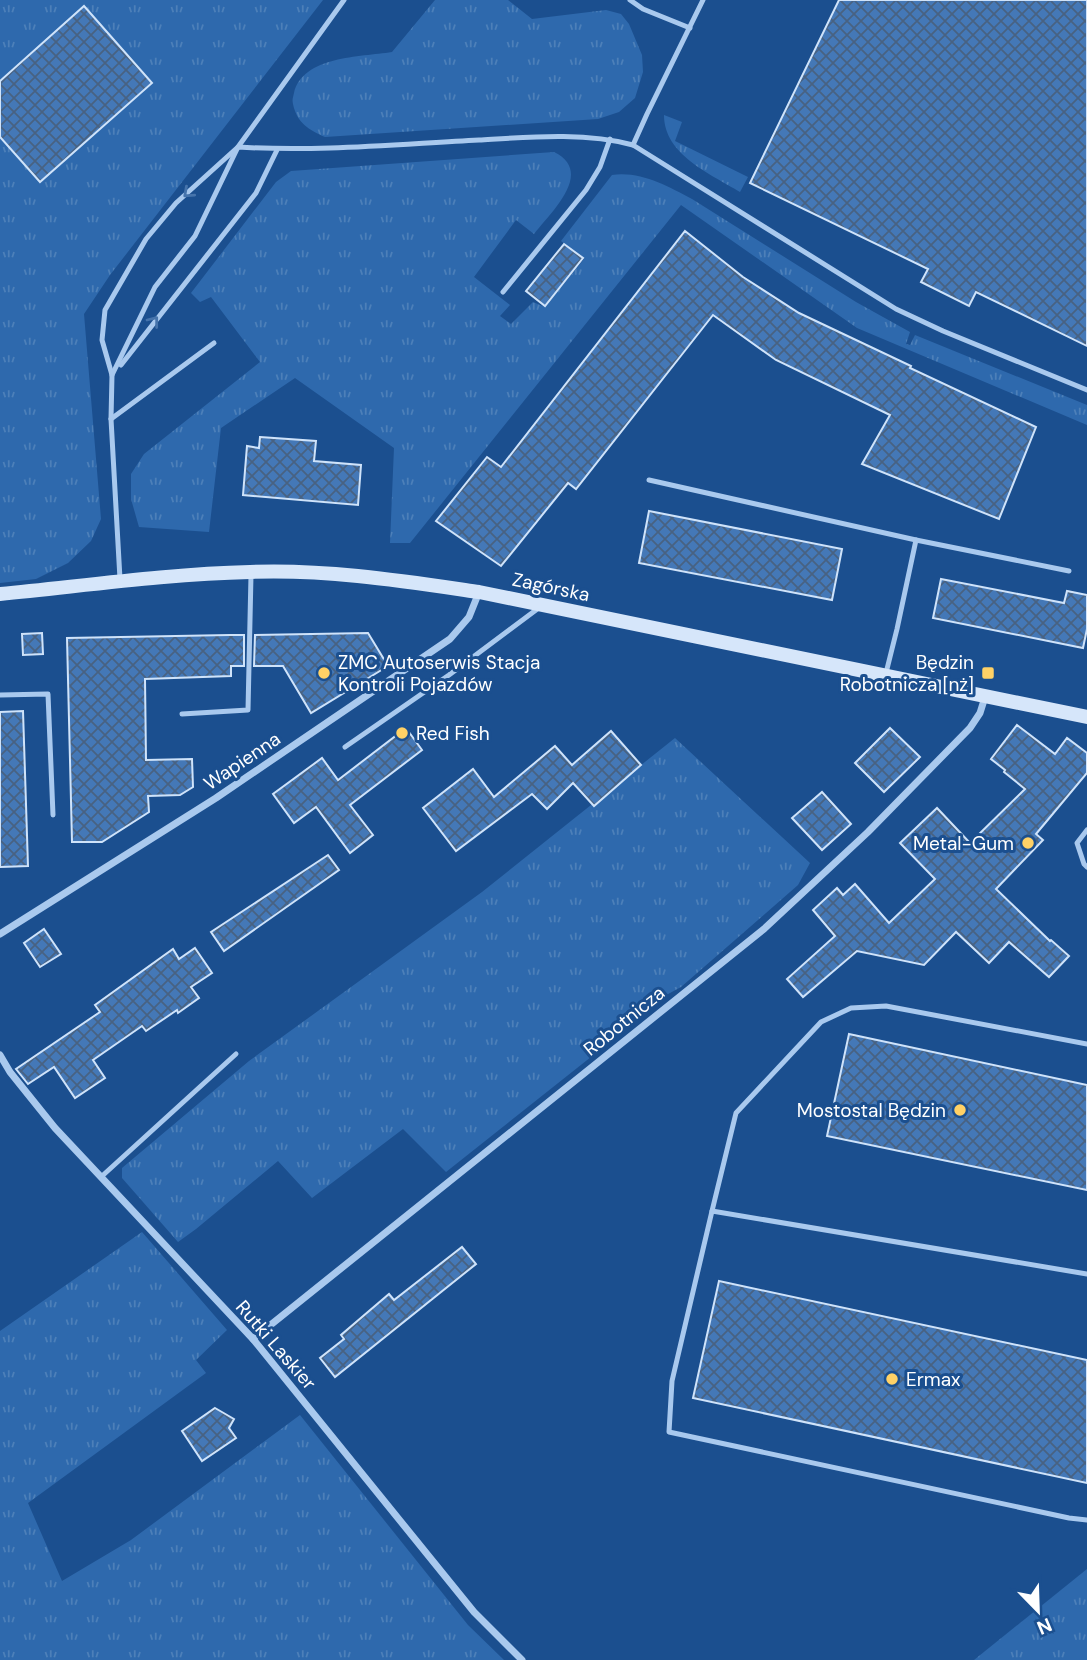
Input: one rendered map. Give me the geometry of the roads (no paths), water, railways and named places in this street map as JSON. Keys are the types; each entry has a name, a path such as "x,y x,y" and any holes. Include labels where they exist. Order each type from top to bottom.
{"street":[{"name":"Zagórska","path":"0,594 251,571 308,572 385,579 478,592 1087,717"},
{"name":"Wapienna","path":"0,934 216,798 450,639 469,617 478,592"},
{"name":"Robotnicza","path":"253,1339 764,929 868,832 970,728 980,713 985,697"},
{"name":"Rutki Laskier","path":"0,1055 10,1072 55,1128 253,1339 474,1612 522,1660"}],"lane":[{"path":"112,375 155,287 195,236 238,147 344,0"},
{"path":"630,0 643,9 690,28"},
{"path":"633,145 703,0"},
{"path":"120,582 111,419 112,375 102,340 105,310 145,239 176,203 238,147 277,149 533,137 610,139 633,145 896,309 1087,390"},
{"path":"503,292 586,190 600,167 610,139"},
{"path":"112,375 256,193 277,149"},
{"path":"111,419 214,343"},
{"path":"649,481 1069,571"},
{"path":"885,676 916,540"},
{"path":"182,714 248,710 251,571"},
{"path":"345,747 450,675 542,605"},
{"path":"0,695 48,694 53,815"},
{"path":"1087,830 1077,843 1087,867"},
{"path":"1087,1044 886,1006 851,1007 821,1022 736,1112 672,1381 669,1432 1087,1520"},
{"path":"101,1177 236,1054"},
{"path":"712,1211 1087,1274"}],"place":[{"name":"ZMC Autoserwis Stacja Kontroli Pojazdów","path":"324,673"},
{"name":"Będzin Robotnicza [nż]","path":"988,673"},
{"name":"Red Fish","path":"402,733"},
{"name":"Metal-Gum","path":"1028,843"},
{"name":"Mostostal Będzin","path":"960,1110"},
{"name":"Ermax","path":"892,1379"}]}
